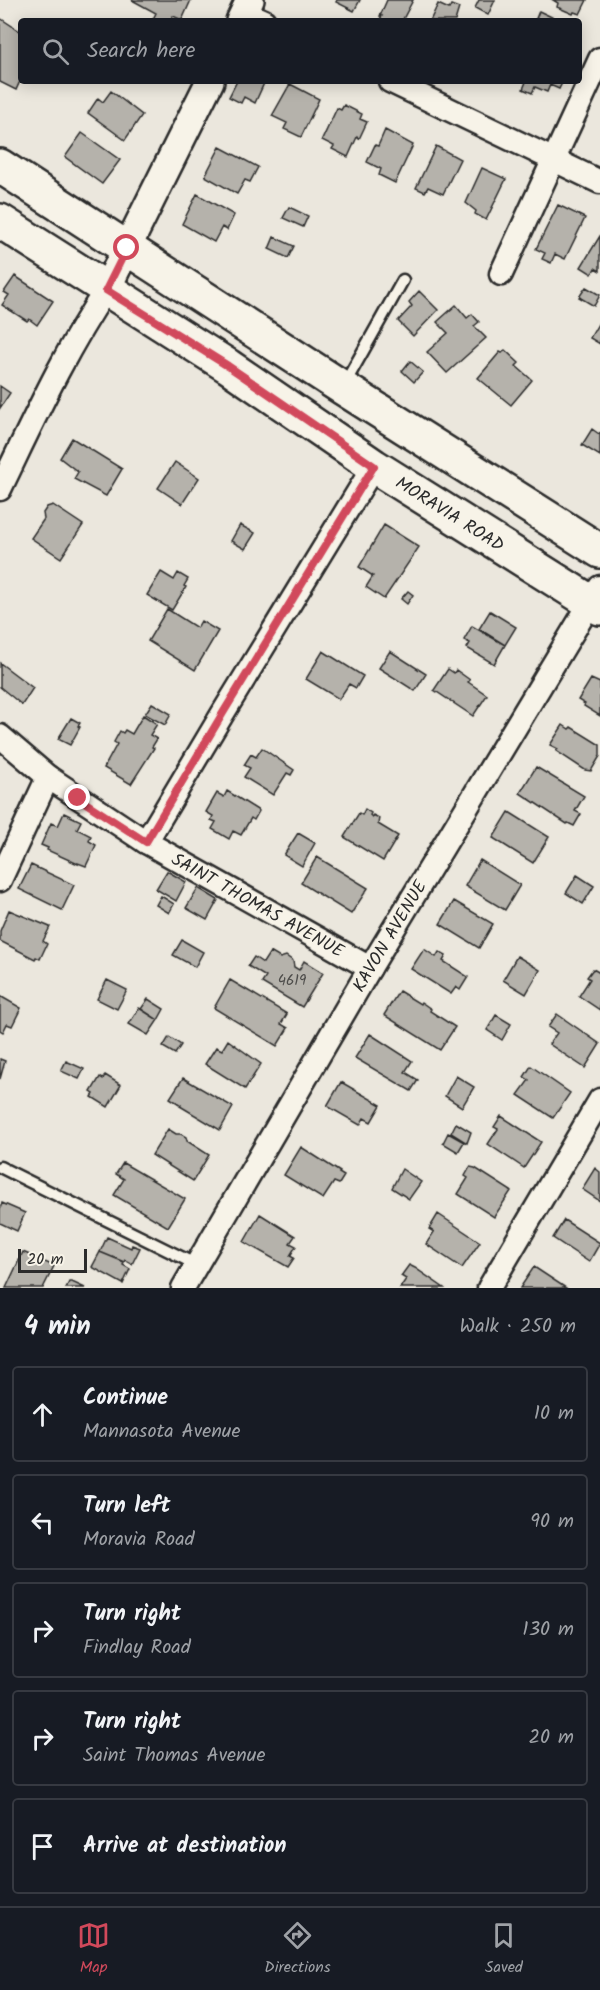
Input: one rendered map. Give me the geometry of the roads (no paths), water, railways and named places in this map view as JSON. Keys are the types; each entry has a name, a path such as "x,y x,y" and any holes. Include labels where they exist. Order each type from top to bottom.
{"main road":[{"path":"0,166 600,551"},
{"name":"MORAVIA ROAD","path":"0,221 228,366 374,466 597,599"}],"street":[{"path":"501,274 600,59"},
{"path":"0,489 41,403 89,315 106,290 209,84"},
{"path":"396,84 600,182"},
{"path":"146,842 374,466"},
{"name":"KAVON AVENUE","path":"183,1288 370,968 597,599"},
{"name":"SAINT THOMAS AVENUE","path":"0,736 48,777 146,842 370,968"},
{"path":"0,880 48,777"},
{"path":"489,1288 600,1100"}],"lane":[{"path":"343,388 403,280"},
{"path":"0,1167 197,1265"}]}
